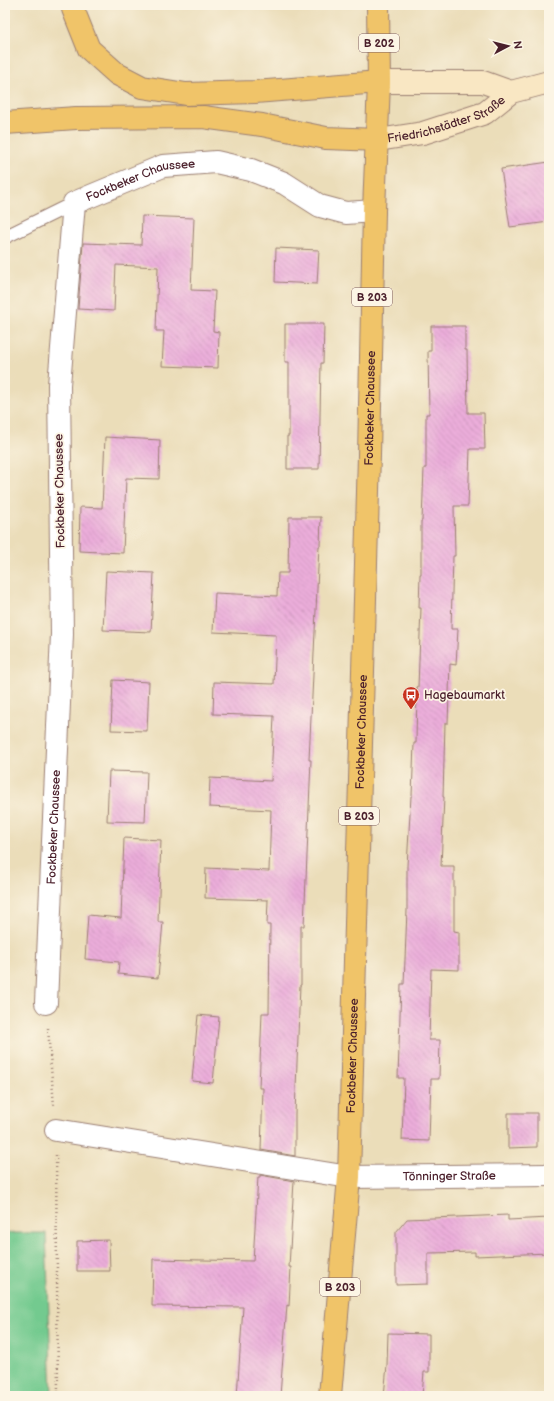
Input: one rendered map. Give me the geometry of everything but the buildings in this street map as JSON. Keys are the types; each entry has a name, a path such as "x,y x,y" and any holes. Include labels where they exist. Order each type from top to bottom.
{"main road":[{"path":"73,5 73,9 89,49 117,74 142,87 186,94 255,92 379,82"},
{"name":"Fockbeker Chaussee","path":"330,1396 350,1177 374,211 378,140 378,5"},
{"path":"5,123 76,118 203,117 262,125 326,138 378,140"}],"street":[{"name":"Friedrichstädter Straße","path":"379,82 483,82 511,92"},
{"name":"Friedrichstädter Straße","path":"378,140 423,133 485,113 511,92 549,82"},
{"name":"Fockbeker Chaussee","path":"46,1003 62,634 59,385 74,203 163,166 216,162 251,170 284,184 320,206 346,213 374,211"},
{"name":"Tönninger Straße","path":"56,1130 350,1177 549,1175"}],"lane":[{"path":"5,237 74,203"}],"path":[{"path":"46,1003 56,1130 58,1396"}],"green space":[{"path":"5,1233 46,1233 52,1396 5,1396"}],"place":[{"name":"Hagebaumarkt","path":"411,710"}]}
